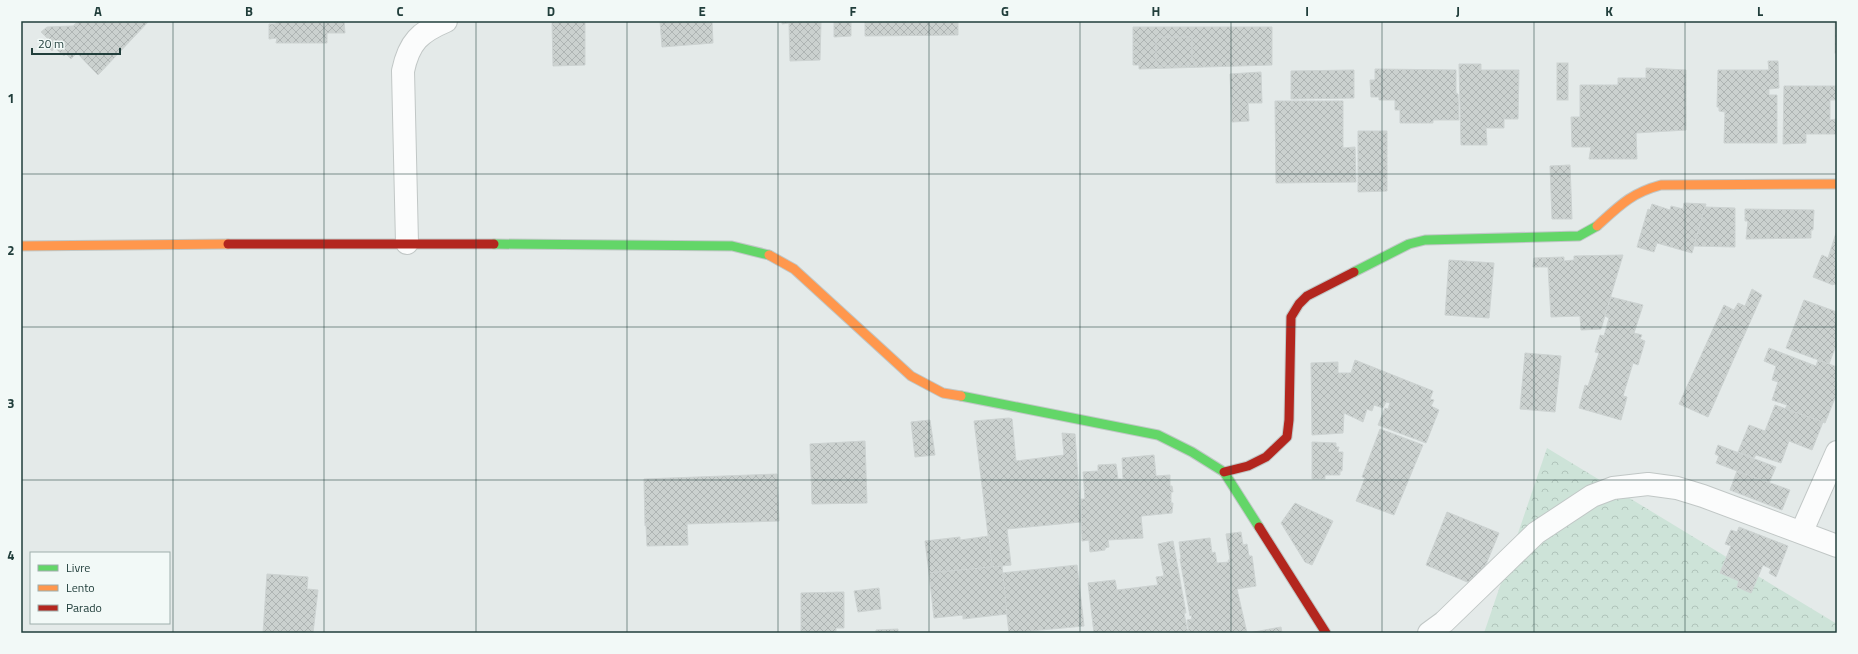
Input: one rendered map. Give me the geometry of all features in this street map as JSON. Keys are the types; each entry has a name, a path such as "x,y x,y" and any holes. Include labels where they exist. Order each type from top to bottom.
{"street":[{"path":"407,243 403,70 406,57 410,49 422,33 446,21"},
{"path":"1224,472 1248,466 1266,457 1286,437 1289,420 1291,317 1299,304 1313,293 1409,244 1425,240 1579,236 1595,228 1630,197 1646,189 1660,185 1837,184"},
{"path":"21,246 407,243 732,246 769,255 794,269 911,376 943,393 1158,435 1190,449 1224,472 1326,633"},
{"path":"1802,531 1837,452"},
{"path":"1429,633 1444,622 1536,533 1592,496 1613,488 1648,484 1677,488 1802,531 1837,546"}],"green space":[{"path":"1547,448 1837,624 1837,633 1484,633"}],"building":[{"path":"78,21 149,21 98,75 77,53 71,59 66,54 64,56 55,48 52,51 46,45 50,41 41,32 47,27 73,26"},
{"path":"276,21 344,21 345,33 327,33 327,43 276,43 277,38 269,39 269,24 276,24"},
{"path":"552,21 585,21 585,65 553,66"},
{"path":"660,21 712,21 713,43 662,47"},
{"path":"782,21 821,21 820,60 790,61 789,23 782,24"},
{"path":"834,21 851,21 851,36 834,37"},
{"path":"865,21 958,21 958,35 865,36"},
{"path":"1835,21 1837,21 1837,53 1835,53"},
{"path":"1133,27 1272,27 1272,65 1139,69 1139,65 1133,65"},
{"path":"1156,37 1192,37 1192,62 1195,62 1195,66 1156,66"},
{"path":"1768,61 1778,61 1779,88 1769,89 1769,95 1777,95 1777,143 1724,143 1725,112 1719,111 1719,107 1717,107 1718,70 1769,70"},
{"path":"1557,63 1568,63 1568,100 1557,100"},
{"path":"1459,64 1481,64 1481,70 1519,70 1518,119 1504,119 1504,128 1486,128 1487,145 1461,145"},
{"path":"1646,68 1686,70 1686,130 1636,133 1637,159 1589,159 1591,147 1572,147 1571,117 1580,117 1580,85 1618,85 1618,78 1646,78"},
{"path":"1375,69 1456,70 1456,93 1458,94 1459,120 1433,120 1433,123 1400,123 1400,110 1395,110 1395,100 1379,100 1379,97 1371,97 1370,80 1375,80"},
{"path":"1354,70 1354,98 1291,99 1291,71"},
{"path":"1261,72 1262,103 1248,103 1249,121 1232,122 1230,74"},
{"path":"1784,86 1837,86 1837,100 1830,100 1830,120 1837,119 1837,134 1806,134 1806,143 1783,144"},
{"path":"1275,101 1343,101 1343,148 1355,147 1356,182 1276,183"},
{"path":"1358,131 1387,131 1387,191 1358,192"},
{"path":"1570,165 1572,219 1552,219 1550,166"},
{"path":"1684,203 1706,204 1692,253 1657,243 1654,252 1637,247 1648,209 1650,210 1652,204 1670,210 1671,206 1683,209"},
{"path":"1705,207 1735,208 1735,247 1694,246"},
{"path":"1745,209 1814,210 1811,238 1746,239 1748,221 1745,221"},
{"path":"1837,230 1837,285 1833,285 1813,277 1822,255 1828,258"},
{"path":"1623,255 1601,329 1581,330 1580,316 1551,317 1548,267 1533,267 1534,258 1564,257 1564,261 1574,260 1574,256"},
{"path":"1449,260 1494,263 1489,318 1445,315"},
{"path":"1752,289 1762,295 1708,417 1679,404 1724,305 1734,310 1738,303 1745,306"},
{"path":"1611,297 1643,305 1634,333 1642,335 1640,339 1645,341 1638,365 1633,363 1623,396 1627,397 1621,420 1579,408 1585,385 1588,386 1599,353 1595,352 1600,335 1604,336 1609,318 1605,316"},
{"path":"1804,300 1837,312 1837,347 1836,349 1835,348 1829,364 1786,348"},
{"path":"1769,348 1816,366 1818,360 1837,367 1837,393 1825,423 1785,409 1787,405 1772,400 1778,382 1772,380 1776,366 1764,361"},
{"path":"1525,353 1561,356 1555,412 1520,409"},
{"path":"1355,360 1433,391 1430,399 1434,400 1431,406 1439,410 1426,443 1378,425 1385,408 1388,409 1390,403 1386,402 1383,408 1374,405 1372,411 1367,409 1363,422 1344,413 1343,433 1312,435 1311,363 1338,362 1338,373 1351,373"},
{"path":"1775,405 1823,422 1812,450 1789,441 1781,463 1756,455 1754,458 1738,452 1749,425 1765,431"},
{"path":"1012,419 1016,461 1064,455 1062,433 1075,434 1081,522 1007,529 1011,565 992,567 974,421"},
{"path":"930,420 935,455 915,457 911,422"},
{"path":"1380,429 1423,445 1394,515 1356,501 1365,478 1362,477"},
{"path":"865,441 867,503 812,504 810,444"},
{"path":"1312,442 1336,443 1336,447 1339,447 1338,452 1343,452 1342,471 1340,471 1340,475 1325,475 1325,479 1312,479"},
{"path":"1718,445 1776,467 1769,483 1716,463 1719,456 1715,454"},
{"path":"1154,455 1156,476 1170,475 1170,486 1172,486 1173,492 1171,492 1171,503 1173,503 1172,513 1141,516 1143,538 1108,540 1109,547 1105,548 1105,550 1090,552 1089,540 1082,541 1081,499 1085,499 1083,472 1098,471 1098,465 1116,464 1118,479 1123,479 1122,458"},
{"path":"1737,471 1790,490 1782,510 1730,490"},
{"path":"777,474 779,521 687,524 688,545 647,546 644,479"},
{"path":"1295,503 1333,521 1312,565 1305,562 1281,523"},
{"path":"1447,512 1499,533 1477,586 1426,565"},
{"path":"1739,527 1788,546 1776,577 1769,573 1771,569 1763,565 1751,593 1737,587 1739,581 1720,573 1731,546 1725,544 1731,530 1737,532"},
{"path":"1241,532 1243,545 1247,544 1249,556 1252,556 1256,586 1237,589 1247,633 1189,633 1187,620 1192,619 1191,615 1190,616 1180,559 1179,542 1210,538 1212,553 1215,552 1217,563 1229,562 1228,560 1230,560 1226,534"},
{"path":"989,536 992,567 929,573 925,541 960,537 960,540"},
{"path":"1173,541 1186,613 1184,613 1188,633 1094,633 1088,583 1115,580 1117,590 1158,585 1156,577 1164,576 1158,544"},
{"path":"1077,565 1084,626 1009,633 1002,573"},
{"path":"1002,566 1007,614 963,619 963,615 934,618 929,573"},
{"path":"267,574 308,577 307,589 318,590 313,633 263,633"},
{"path":"879,588 881,609 858,612 854,591"},
{"path":"844,592 844,628 836,628 836,633 801,633 801,593"},
{"path":"1281,627 1282,633 1249,633 1270,629"},
{"path":"898,629 898,633 876,633 876,630"}],"traffic: fast":[{"path":"1354,272 1409,244 1425,240 1579,236 1597,226"},
{"path":"494,244 732,246 769,255"},
{"path":"961,396 1158,435 1192,452 1224,472 1259,527"}],"traffic: slow":[{"path":"1597,226 1619,206 1633,196 1661,185 1837,184"},
{"path":"21,246 228,244"},
{"path":"769,255 794,269 911,376 943,393 961,396"}],"traffic: jam":[{"path":"228,244 494,244"},
{"path":"1224,472 1248,466 1266,457 1287,437 1289,420 1291,317 1299,304 1307,296 1354,272"},
{"path":"1259,527 1326,633"}]}
